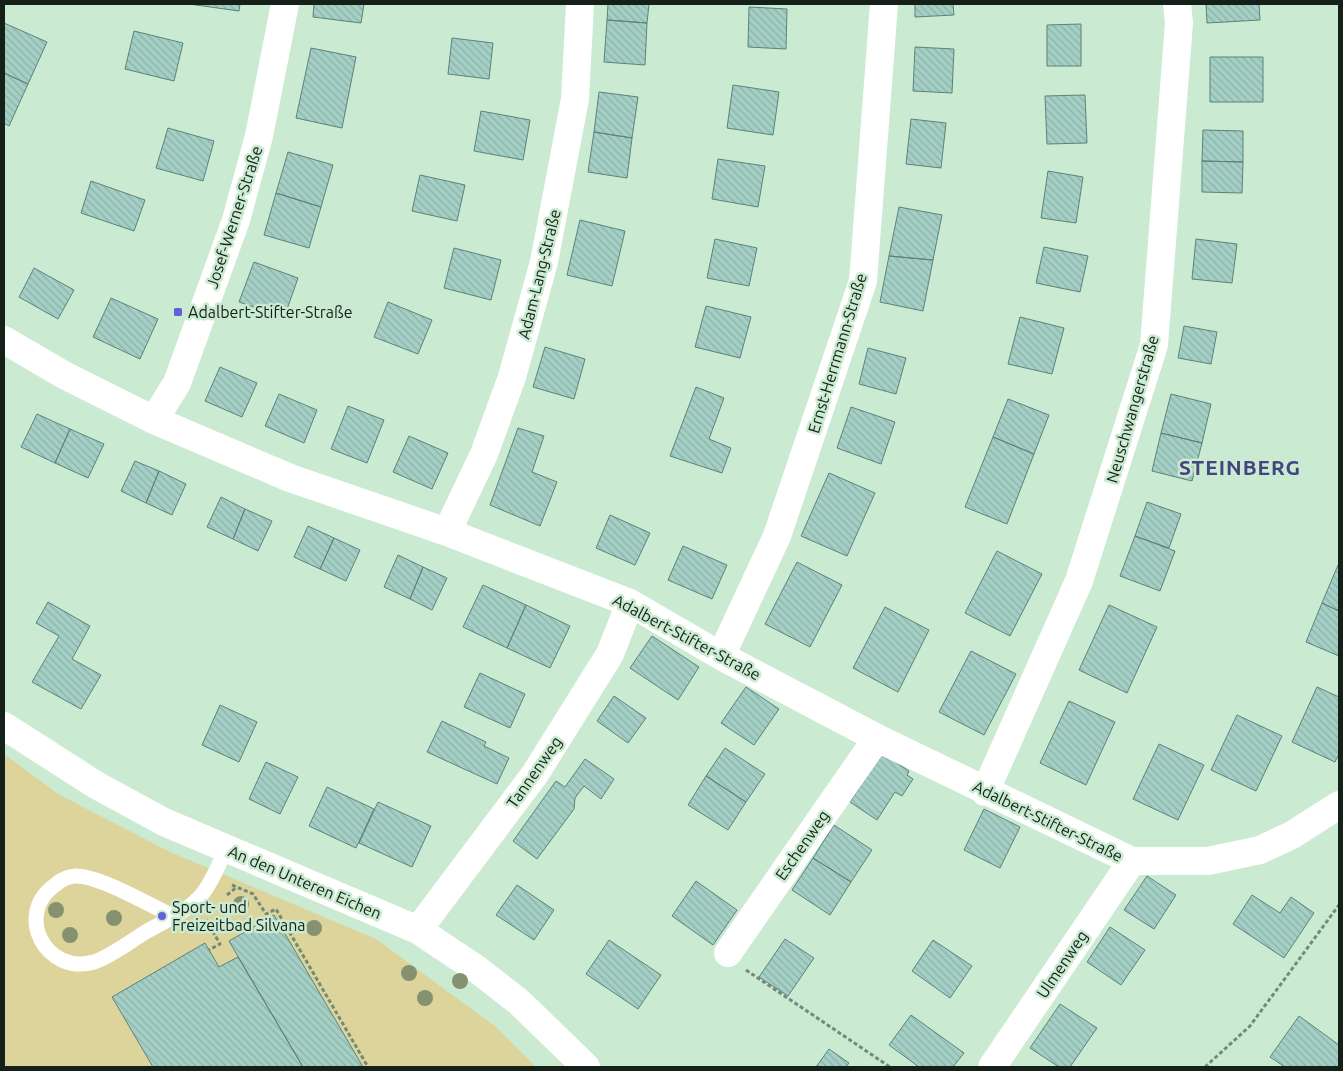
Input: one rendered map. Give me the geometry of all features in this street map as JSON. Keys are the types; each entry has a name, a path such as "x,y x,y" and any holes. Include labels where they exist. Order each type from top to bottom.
{"street":[{"name":"Josef-Werner-Straße","path":"154,420 177,383 236,220 259,136 286,4"},
{"name":"Adam-Lang-Straße","path":"447,532 484,454 512,376 544,262 575,99 580,4"},
{"name":"Ernst-Herrmann-Straße","path":"722,656 777,536 863,281 884,4"},
{"name":"Neuschwangerstraße","path":"985,792 1079,581 1154,345 1179,23 1177,4"},
{"name":"Adalbert-Stifter-Straße","path":"4,340 64,375 154,420 290,478 447,532 630,603 722,656 877,738 1132,862 1208,861 1260,850 1292,834 1339,805"},
{"name":"Tannenweg","path":"418,930 535,774 610,654 630,603"},
{"name":"An den Unteren Eichen","path":"4,726 96,785 164,822 418,930 478,970 519,1002 586,1067"},
{"name":"Eschenweg","path":"728,953 877,738"},
{"name":"Ulmenweg","path":"992,1067 1132,862"}],"lane":[{"path":"174,916 90,877 73,876 62,880 49,889 39,904 35,917 36,932 46,948 59,959 75,964 94,962 174,916 202,894 226,849"}],"path":[{"path":"213,876 253,894 266,914 276,909 368,1067"},
{"path":"1205,1067 1250,1026 1339,905"},
{"path":"206,920 220,944 209,950"},
{"path":"728,953 750,974 890,1067"}],"shaded area":[{"name":"Sport- und Freizeitbad Silvana","path":"4,754 58,794 168,851 376,939 496,1027 536,1067 4,1067"}],"building":[{"path":"189,4 240,4 239,11"},
{"path":"314,4 364,4 361,23 313,17"},
{"path":"608,4 649,4 647,23 607,20"},
{"path":"915,4 953,4 954,15 915,17"},
{"path":"1206,4 1259,4 1260,20 1207,23"},
{"path":"749,7 787,9 786,49 748,47"},
{"path":"607,20 647,23 645,65 604,62"},
{"path":"4,23 47,42 28,84 4,73"},
{"path":"1081,24 1081,66 1047,66 1047,25"},
{"path":"134,31 183,43 174,81 125,69"},
{"path":"452,38 493,43 489,79 448,74"},
{"path":"915,47 954,49 952,93 913,91"},
{"path":"311,48 356,57 342,128 296,118"},
{"path":"1210,57 1263,57 1263,102 1210,102"},
{"path":"4,73 28,84 9,126 4,123"},
{"path":"733,85 779,92 773,135 727,128"},
{"path":"599,92 638,97 632,138 594,132"},
{"path":"1085,95 1087,143 1047,144 1045,96"},
{"path":"481,111 530,120 523,160 474,151"},
{"path":"911,119 946,123 941,168 906,164"},
{"path":"168,128 214,141 203,181 156,168"},
{"path":"1203,130 1243,131 1243,162 1202,161"},
{"path":"594,132 632,138 627,178 588,172"},
{"path":"288,152 333,165 321,207 276,193"},
{"path":"718,159 765,166 758,207 712,199"},
{"path":"1202,161 1243,162 1242,193 1202,192"},
{"path":"1048,171 1083,177 1076,223 1041,218"},
{"path":"420,175 465,185 457,221 412,211"},
{"path":"91,181 145,200 134,231 81,213"},
{"path":"276,193 321,207 309,248 264,235"},
{"path":"899,207 942,215 933,260 889,256"},
{"path":"580,220 625,231 612,286 567,275"},
{"path":"715,239 757,248 749,286 707,278"},
{"path":"1196,239 1237,244 1232,283 1192,279"},
{"path":"1044,247 1088,256 1080,292 1036,283"},
{"path":"454,248 501,260 491,300 444,288"},
{"path":"889,256 933,260 923,311 880,302"},
{"path":"254,262 298,278 284,318 239,302"},
{"path":"34,268 74,290 58,319 19,297"},
{"path":"111,298 158,319 140,359 93,337"},
{"path":"388,302 432,320 418,354 374,337"},
{"path":"706,306 751,317 740,358 695,347"},
{"path":"1020,317 1064,328 1052,374 1008,364"},
{"path":"1184,326 1217,332 1211,364 1178,358"},
{"path":"545,347 585,359 574,399 533,387"},
{"path":"868,348 906,358 896,394 859,384"},
{"path":"220,367 257,383 242,417 205,401"},
{"path":"696,387 724,398 709,439 731,448 722,473 670,456"},
{"path":"279,394 317,410 304,443 265,426"},
{"path":"1171,394 1211,404 1202,443 1161,433"},
{"path":"1008,399 1049,415 1034,454 993,437"},
{"path":"348,406 384,420 367,463 331,449"},
{"path":"851,407 895,422 881,464 837,448"},
{"path":"37,414 70,429 55,463 21,447"},
{"path":"518,428 544,436 532,472 557,482 540,526 490,505"},
{"path":"70,429 104,444 88,478 55,463"},
{"path":"1161,433 1202,443 1192,481 1152,471"},
{"path":"409,436 448,453 432,489 393,472"},
{"path":"993,437 1034,454 1007,524 965,507"},
{"path":"135,461 159,471 146,503 121,491"},
{"path":"159,471 186,484 172,515 146,503"},
{"path":"829,473 875,493 847,556 801,536"},
{"path":"221,497 245,509 233,539 207,527"},
{"path":"1147,502 1181,514 1169,548 1135,536"},
{"path":"245,509 272,521 258,551 233,539"},
{"path":"610,515 650,533 635,565 596,548"},
{"path":"308,526 334,538 320,569 294,557"},
{"path":"1135,536 1175,551 1160,591 1120,576"},
{"path":"334,538 360,550 346,581 320,569"},
{"path":"683,546 727,565 712,599 668,580"},
{"path":"997,551 1042,574 1010,636 965,613"},
{"path":"398,555 423,567 410,599 384,587"},
{"path":"797,562 842,585 810,647 765,624"},
{"path":"1339,565 1339,611 1322,603"},
{"path":"423,567 447,578 432,610 410,599"},
{"path":"483,585 526,605 507,648 463,627"},
{"path":"48,602 90,626 72,659 101,675 81,709 32,682 59,636 36,623"},
{"path":"1322,603 1339,611 1339,656 1306,642"},
{"path":"526,605 570,626 550,668 507,648"},
{"path":"1109,605 1157,627 1127,693 1079,670"},
{"path":"885,607 929,630 898,692 853,668"},
{"path":"652,636 699,667 678,700 630,668"},
{"path":"971,651 1016,674 984,735 939,712"},
{"path":"480,673 525,694 510,728 464,707"},
{"path":"746,687 779,709 754,745 721,723"},
{"path":"1317,687 1339,697 1339,754 1335,762 1292,742"},
{"path":"614,696 646,718 628,743 597,721"},
{"path":"1069,701 1115,722 1086,785 1040,763"},
{"path":"220,705 257,722 239,762 202,745"},
{"path":"1237,715 1282,736 1256,791 1211,770"},
{"path":"442,721 486,742 484,746 509,758 497,784 427,752"},
{"path":"1159,744 1204,765 1178,820 1133,799"},
{"path":"725,748 765,774 746,802 706,776"},
{"path":"882,753 909,771 907,775 913,779 902,796 895,792 877,820 850,802"},
{"path":"585,759 614,779 601,799 584,786 575,798 574,809 537,859 513,841 556,781 565,787"},
{"path":"266,762 298,777 280,814 249,799"},
{"path":"706,776 746,802 728,830 688,805"},
{"path":"327,787 374,809 356,848 309,826"},
{"path":"378,802 431,826 412,867 359,843"},
{"path":"984,809 1020,827 1000,868 964,850"},
{"path":"834,825 872,850 851,882 813,858"},
{"path":"813,858 851,882 830,915 792,890"},
{"path":"1147,876 1176,895 1154,929 1124,910"},
{"path":"696,881 737,910 713,945 672,916"},
{"path":"517,885 554,910 534,940 496,915"},
{"path":"1252,895 1280,913 1291,897 1314,913 1284,958 1233,924"},
{"path":"274,915 363,1067 303,1067 229,941"},
{"path":"1110,927 1145,950 1121,985 1087,962"},
{"path":"785,939 814,958 788,996 759,977"},
{"path":"609,940 661,975 638,1009 586,974"},
{"path":"933,940 972,966 950,998 912,971"},
{"path":"205,943 219,967 238,957 303,1067 153,1067 112,997"},
{"path":"1060,1004 1097,1028 1070,1067 1059,1067 1030,1048"},
{"path":"911,1015 964,1053 953,1067 919,1067 889,1045"},
{"path":"1299,1016 1339,1045 1339,1067 1285,1067 1270,1057"},
{"path":"829,1049 849,1063 846,1067 816,1067"}],"place":[{"name":"Adalbert-Stifter-Straße","path":"178,312"},
{"name":"Sport- und Freizeitbad Silvana","path":"162,916"}],"district":[{"name":"STEINBERG","path":"1240,467"}]}
